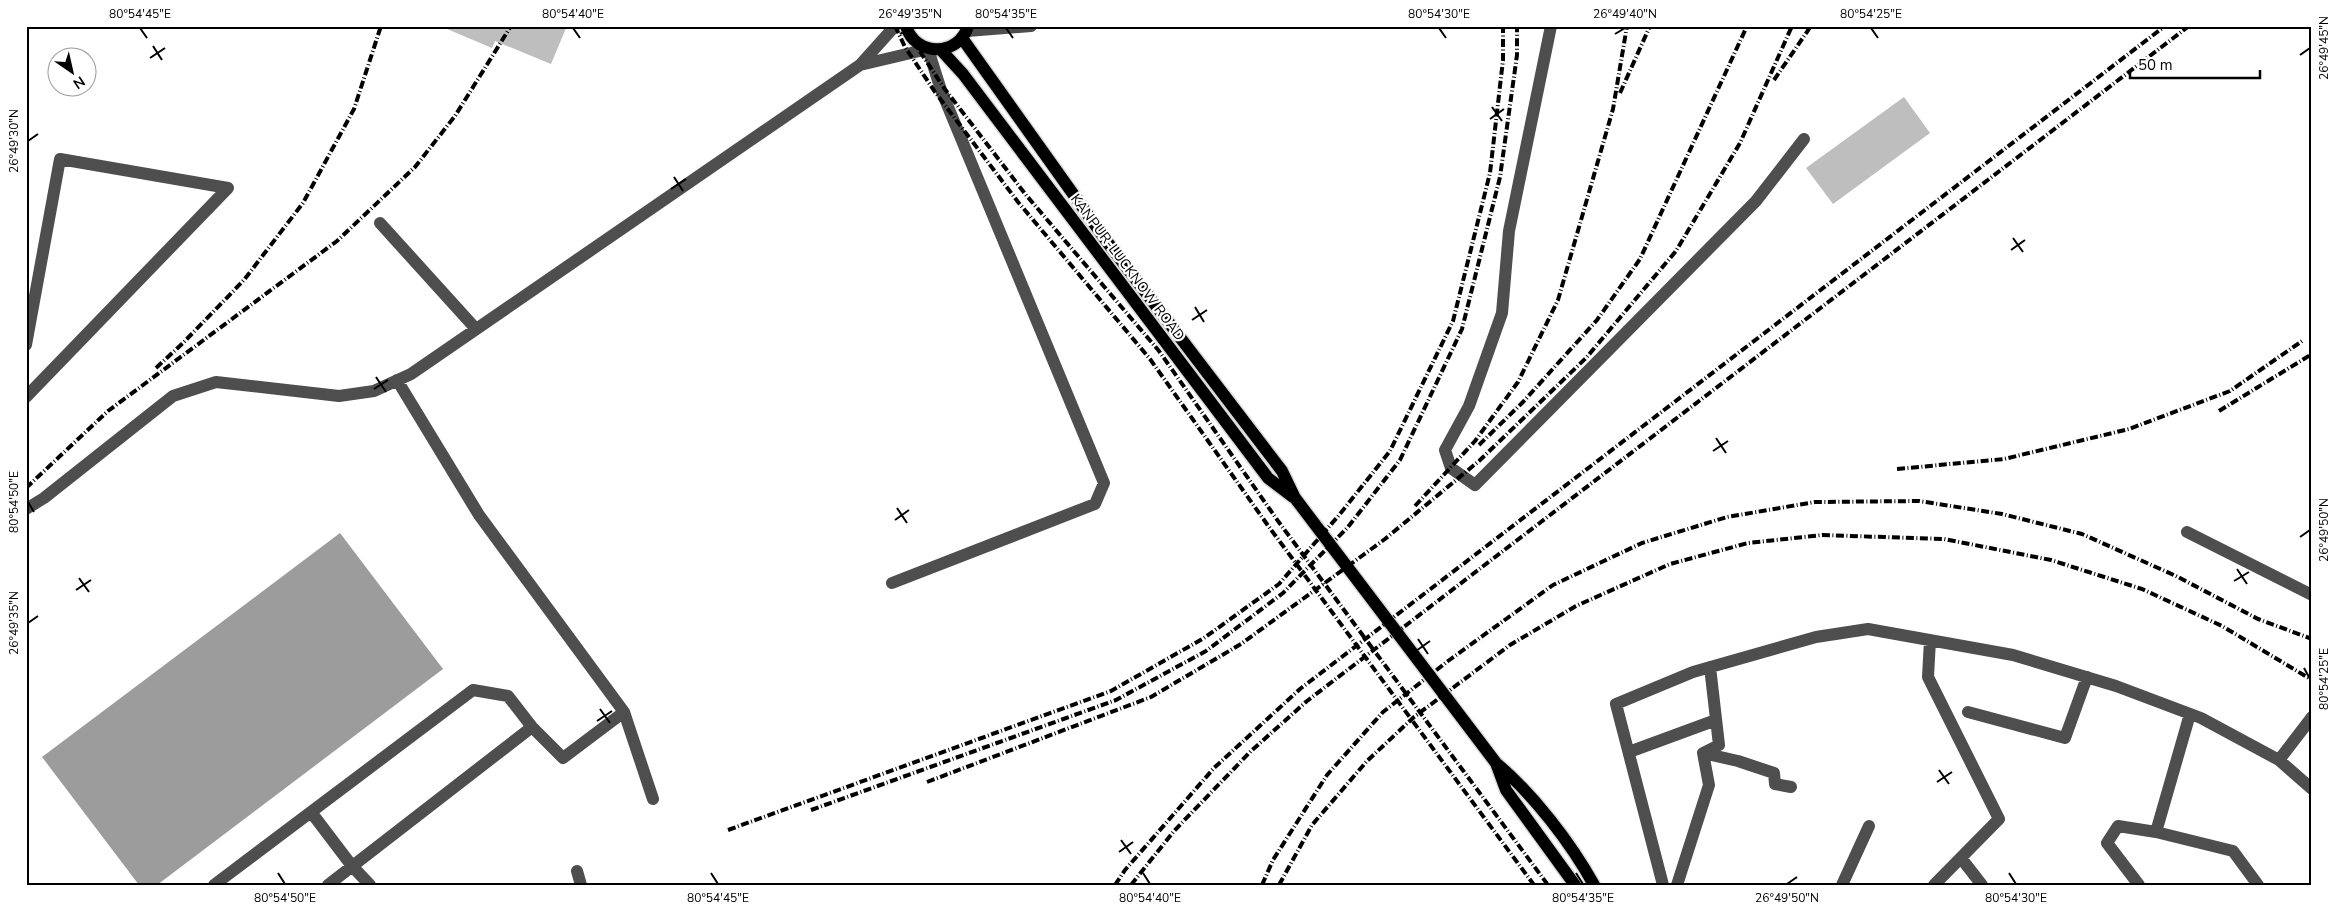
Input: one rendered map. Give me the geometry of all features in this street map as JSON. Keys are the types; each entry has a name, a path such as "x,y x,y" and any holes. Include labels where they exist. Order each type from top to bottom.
{"main road":[{"name":"KANPUR-LUCKNOW ROAD","path":"906,26 913,40 935,50 963,74 1268,478 1295,498"},
{"name":"KANPUR-LUCKNOW ROAD","path":"965,32 1108,243 1282,471 1295,498 1496,763"},
{"path":"935,50 956,44 965,32"},
{"path":"1496,763 1506,790 1575,885"},
{"path":"1496,763 1521,783 1584,866 1594,885"}],"street":[{"path":"26,509 44,498 172,396 216,382 339,396 374,391 411,374 860,65 895,26"},
{"path":"965,32 1031,26"},
{"path":"1551,26 1509,231 1502,313 1469,406 1445,450 1451,468 1475,486 1756,201 1804,139"},
{"path":"860,65 935,50 941,90 1104,483 1095,504 892,583"},
{"path":"26,345 60,159 228,188 26,397"},
{"path":"380,223 476,329"},
{"path":"397,380 479,515 624,712 653,799"},
{"path":"2187,532 2312,595"},
{"path":"1663,885 1616,704 1710,668 1816,637 1868,629 2013,654 2087,677 2190,714 2279,760 2312,789"},
{"path":"1930,640 1928,677 1999,819 1934,885"},
{"path":"1703,753 1719,745 1710,668"},
{"path":"1968,712 2065,738 2087,677"},
{"path":"214,885 473,690 508,696 532,727 563,758 624,712"},
{"path":"2156,832 2190,714"},
{"path":"2279,760 2312,717"},
{"path":"1628,752 1716,720"},
{"path":"328,885 532,727"},
{"path":"1703,753 1738,761 1774,773 1775,784 1791,788"},
{"path":"1677,885 1709,785 1703,753"},
{"path":"311,812 352,866 370,885"},
{"path":"1842,885 1868,826"},
{"path":"2139,885 2108,843 2118,826 2156,832 2233,851 2258,885"},
{"path":"1961,858 1982,885"},
{"path":"577,871 581,885"}],"shaded area":[{"path":"340,533 443,669 157,885 139,885 42,757"}],"building":[{"path":"440,26 567,26 551,64 495,41 492,48"},
{"path":"1904,97 1930,133 1833,204 1806,168"}],"railway":[{"path":"156,368 244,280 303,203 354,109 381,26"},
{"path":"26,488 108,411 337,241 415,167 455,116 511,26"},
{"path":"895,26 905,47 935,92 1018,202 1150,359 1269,527 1534,885"},
{"path":"908,26 915,44 944,88 1026,195 1159,351 1278,521 1548,885"},
{"path":"728,830 1111,691 1204,638 1279,584 1340,514 1390,451 1453,321 1490,173 1503,60 1503,26"},
{"path":"811,810 1116,700 1206,651 1283,593 1348,527 1400,460 1462,329 1500,177 1517,55 1517,26"},
{"path":"1415,506 1475,441 1518,382 1558,300 1613,109 1627,26"},
{"path":"1620,93 1650,26"},
{"path":"1479,445 1523,402 1597,320 1640,259 1747,26"},
{"path":"927,782 1151,697 1241,644 1385,539 1479,461 1586,358 1676,251 1740,143 1792,26"},
{"path":"1774,80 1811,26"},
{"path":"1115,885 1125,870 1214,768 1300,689 2165,26"},
{"path":"1131,885 1174,831 1251,751 1307,701 2189,26"},
{"path":"1897,469 2004,459 2129,429 2230,391 2302,341"},
{"path":"2219,411 2312,354"},
{"path":"1262,885 1273,860 1327,775 1383,712 1448,661 1553,585 1642,543 1727,517 1815,502 1919,501 2002,514 2082,534 2176,576 2258,619 2312,639"},
{"path":"1279,885 1312,825 1367,761 1414,717 1510,645 1576,606 1670,564 1748,543 1822,535 1944,539 2051,560 2142,589 2222,626 2312,680"}]}
